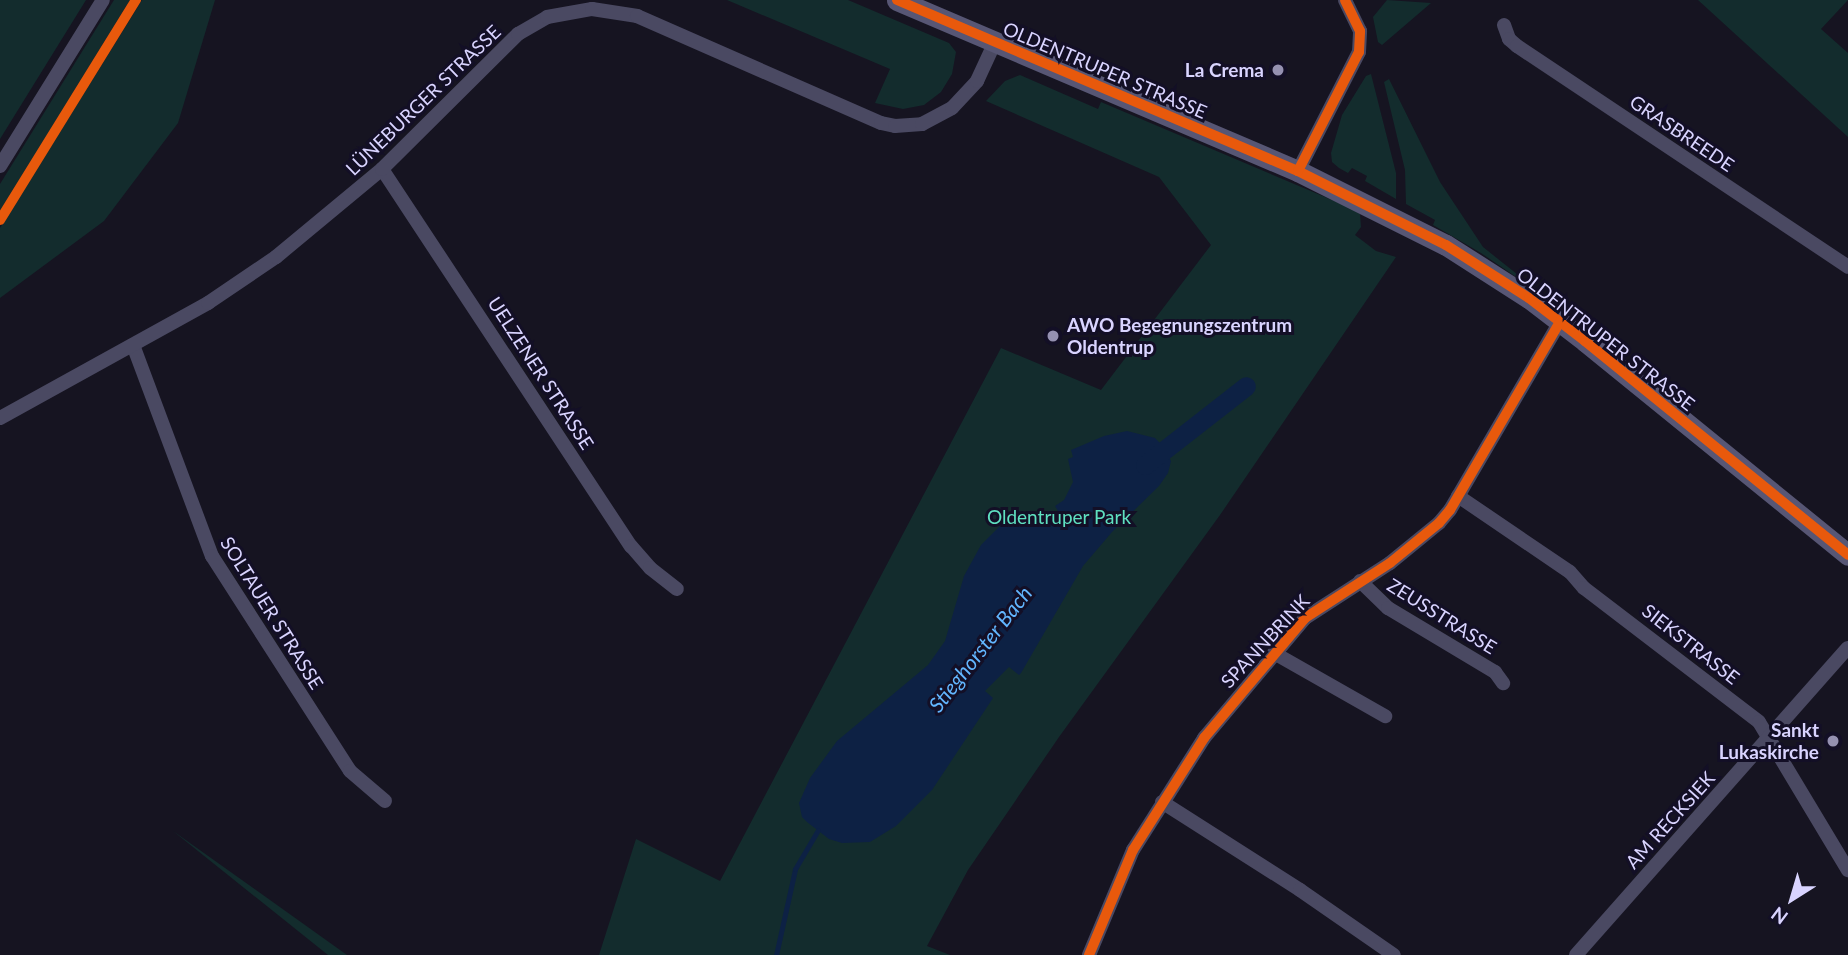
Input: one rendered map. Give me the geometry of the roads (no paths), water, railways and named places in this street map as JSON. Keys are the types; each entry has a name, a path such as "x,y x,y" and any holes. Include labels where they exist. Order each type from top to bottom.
{"street":[{"path":"0,166 103,0"},
{"name":"OLDENTRUPER STRASSE","path":"897,0 1298,171 1446,245 1560,322 1848,555"},
{"path":"1298,171 1359,52 1360,31 1345,0"},
{"name":"LÜNEBURGER STRASSE","path":"0,418 134,345 250,276 315,227 382,169 519,34 538,21 569,10 615,10 637,16 881,123 895,126 922,124 952,108 977,81 995,42"},
{"name":"GRASBREEDE","path":"1504,25 1509,39 1517,46 1848,267"},
{"name":"UELZENER STRASSE","path":"382,169 631,546 650,568 677,589"},
{"name":"SPANNBRINK","path":"1089,955 1121,874 1161,802 1204,738 1273,653 1318,607 1426,536 1450,510 1560,322"},
{"name":"SOLTAUER STRASSE","path":"134,345 198,524 217,565 350,771 385,801"},
{"name":"SIEKSTRASSE","path":"1458,496 1570,572 1584,588 1759,722 1848,870"},
{"name":"ZEUSSTRASSE","path":"1360,581 1388,608 1494,672 1503,683"},
{"name":"AM RECKSIEK","path":"1576,955 1848,648"},
{"path":"1273,653 1385,716"},
{"path":"1161,802 1289,883 1394,955"}],"water":[{"path":"1127,431 1155,438 1162,445 1171,461 1168,473 1159,486 1112,532 1083,566 1021,673 1019,675 1009,667 985,691 993,698 932,790 896,826 870,842 842,843 829,839 807,822 802,817 799,803 810,778 837,741 928,665 945,641 964,576 981,545 1016,510 1033,517 1058,511 1055,506 1064,500 1073,482 1068,459 1073,457 1071,450 1104,436"}],"waterway":[{"name":"Stieghorster Bach","path":"1145,465 1246,386"},
{"name":"Stieghorster Bach","path":"776,955 795,869 818,830"}],"place":[{"name":"La Crema","path":"1278,70"},
{"name":"AWO Begegnungszentrum Oldentrup","path":"1053,336"},
{"name":"Sankt Lukaskirche","path":"1833,741"}],"park label":[{"name":"Oldentruper Park","path":"1059,517"}]}
